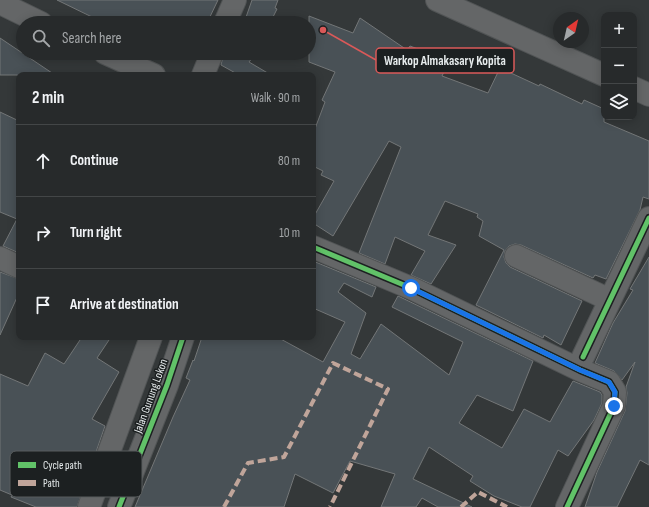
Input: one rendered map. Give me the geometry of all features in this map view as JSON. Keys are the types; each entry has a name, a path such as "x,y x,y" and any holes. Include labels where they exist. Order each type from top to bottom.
{"street":[{"path":"228,16 235,0"},
{"path":"437,0 601,74"},
{"path":"0,3 27,16"},
{"path":"204,72 209,60"},
{"path":"116,63 144,72"},
{"path":"637,89 649,95"},
{"path":"584,357 649,218"},
{"path":"316,248 411,288 572,366 609,382 615,392 614,406 568,507"},
{"path":"516,256 610,300"},
{"path":"0,258 16,266"},
{"name":"Jalan Gunung Lokon","path":"110,451 151,340"},
{"name":"Jalan Gunung Lokon","path":"141,451 167,385 182,340"},
{"name":"Jalan Gunung Lokon","path":"89,507 93,497"},
{"name":"Jalan Gunung Lokon","path":"119,507 123,497"}],"building":[{"path":"57,0 218,0 210,16 90,16"},
{"path":"252,0 278,0 275,8 277,9 274,16 246,16"},
{"path":"360,18 407,50 410,46 449,61 442,76 488,93 500,68 539,86 540,84 582,104 584,100 601,108 601,120 604,120 604,122 649,141 649,199 643,197 640,210 606,279 595,275 593,278 521,245 515,244 509,246 505,251 504,257 506,263 510,267 582,301 561,345 544,335 543,338 476,305 504,250 479,236 483,221 477,217 478,214 445,201 428,235 456,245 431,284 411,275 425,251 395,237 385,264 359,253 401,147 389,141 333,236 316,225 316,213 334,181 321,175 323,171 316,168 316,126 325,102 322,100 335,72 309,62 309,60 316,60 316,19 353,33"},
{"path":"0,38 16,49 16,60 33,60 51,72 16,72 16,75 0,75"},
{"path":"222,60 251,60 249,62 266,72 234,72 221,65"},
{"path":"0,112 16,120 16,219 0,212"},
{"path":"16,221 16,252 3,246"},
{"path":"649,257 649,465 640,460 617,507 585,507 597,472 625,411 627,393 626,387 635,362 622,380 614,371 595,363 613,323 633,290 630,289"},
{"path":"316,262 376,287 372,297 344,283 338,292 366,313 351,354 360,359 381,324 449,375 463,342 392,307 398,296 533,361 513,411 477,395 459,423 502,448 524,409 550,422 573,381 600,392 602,395 602,403 594,420 568,456 558,450 530,507 522,507 494,496 470,481 473,476 429,447 413,479 472,507 438,507 422,498 416,507 381,507 395,474 350,461 333,493 295,474 284,507 135,507 139,497 142,497 142,490 190,380 186,378 201,340 283,340 323,362 345,322 316,309"},
{"path":"0,272 16,278 16,300 0,335"},
{"path":"80,340 109,340 97,358 119,372 92,419 105,426 96,451 10,451 10,494 0,490 0,374 28,386 45,353 64,364"},
{"path":"11,497 80,497 77,507 36,507"}],"marked path":[{"path":"224,507 248,463 284,457 333,363 388,389 330,507"},
{"path":"461,507 478,492 507,507"}],"cycle path":[{"path":"583,357 649,218"},
{"path":"316,248 411,288 580,370 609,382 615,392 614,406 567,507"},
{"path":"141,451 167,385 182,340"},
{"path":"119,507 123,497"}],"place":[{"name":"Warkop Almakasary Kopita","path":"323,30"}],"route":[{"path":"411,288 580,370 609,382 615,392 614,406"}]}
